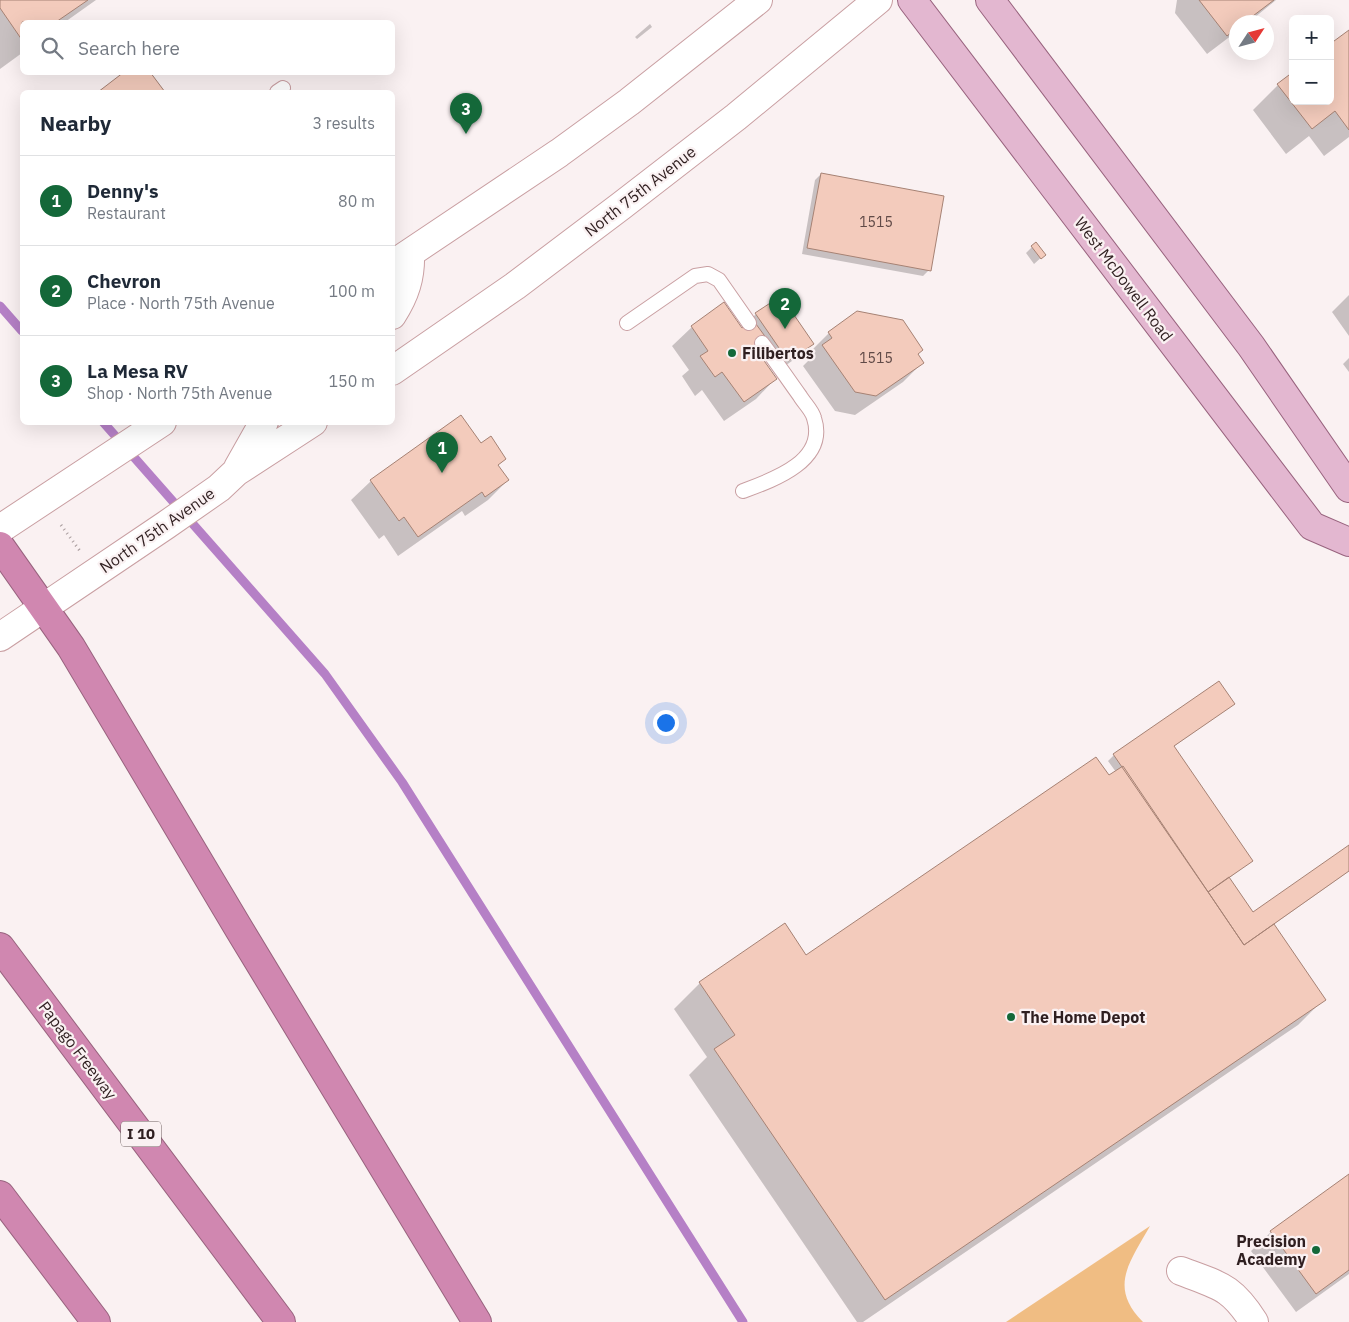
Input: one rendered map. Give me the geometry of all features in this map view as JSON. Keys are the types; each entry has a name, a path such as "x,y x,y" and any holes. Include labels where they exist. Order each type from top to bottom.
{"highway":[{"path":"0,546 70,647 477,1322"},
{"name":"Papago Freeway","path":"0,947 281,1322"},
{"path":"0,1196 96,1322"}],"main road":[{"path":"395,309 407,287 411,268 401,259 559,153 629,102 758,0"},
{"name":"North 75th Avenue","path":"395,369 515,286 614,212 736,117 878,0"},
{"name":"West McDowell Road","path":"912,0 1312,526 1349,542"},
{"path":"990,0 1251,346 1349,488"},
{"path":"0,529 158,425"},
{"path":"227,480 262,425"},
{"name":"North 75th Avenue","path":"0,637 144,540 227,480 309,425"},
{"path":"1182,1271 1223,1286 1240,1299 1254,1322"}],"lane":[{"path":"627,322 695,276 708,274 719,280 749,323"},
{"path":"743,491 789,471 804,460 818,434 814,416 762,343"}],"path":[{"path":"61,525 80,551"}],"shaded area":[{"path":"1150,1226 1130,1263 1126,1274 1125,1286 1132,1309 1143,1322 1006,1322"}],"building":[{"path":"0,0 88,0 59,20 20,20 20,37 0,8"},
{"path":"1199,0 1274,0 1254,15 1229,15 1229,34 1227,36"},
{"path":"1349,30 1349,130 1335,111 1312,129 1293,105 1334,105 1334,41"},
{"path":"120,75 152,75 164,90 101,90"},
{"path":"1289,75 1289,99 1277,84"},
{"path":"821,173 944,196 931,271 807,248"},
{"path":"1036,242 1046,255 1041,259 1031,246"},
{"path":"781,296 814,344 788,361 755,313"},
{"name":"Filibertos","path":"724,302 742,328 753,320 767,339 755,348 777,379 744,402 722,372 715,377 700,356 708,351 691,326"},
{"path":"857,311 903,320 923,350 918,354 924,363 876,396 855,392 822,345 832,338 828,332"},
{"path":"461,415 481,443 491,436 506,459 498,465 509,480 485,497 482,492 418,537 404,517 399,521 370,480"},
{"path":"1219,681 1235,704 1174,746 1253,861 1208,892 1113,754"},
{"name":"The Home Depot","path":"1096,757 1109,775 1123,766 1244,945 1274,924 1326,1000 885,1300 714,1049 735,1035 699,982 785,923 806,955"},
{"path":"1349,845 1349,871 1244,945 1208,892 1229,877 1253,912"},
{"name":"Precision Academy","path":"1349,1174 1349,1270 1316,1294 1270,1231"}],"waterway":[{"path":"0,306 20,329"},
{"path":"106,425 325,674 402,782 743,1322"}],"place":[{"name":"La Mesa RV","path":"466,134"},
{"name":"Chevron","path":"785,329"},
{"name":"Filibertos","path":"732,353"},
{"name":"Denny's","path":"442,473"},
{"name":"The Home Depot","path":"1011,1017"},
{"name":"Precision Academy","path":"1316,1250"}]}
